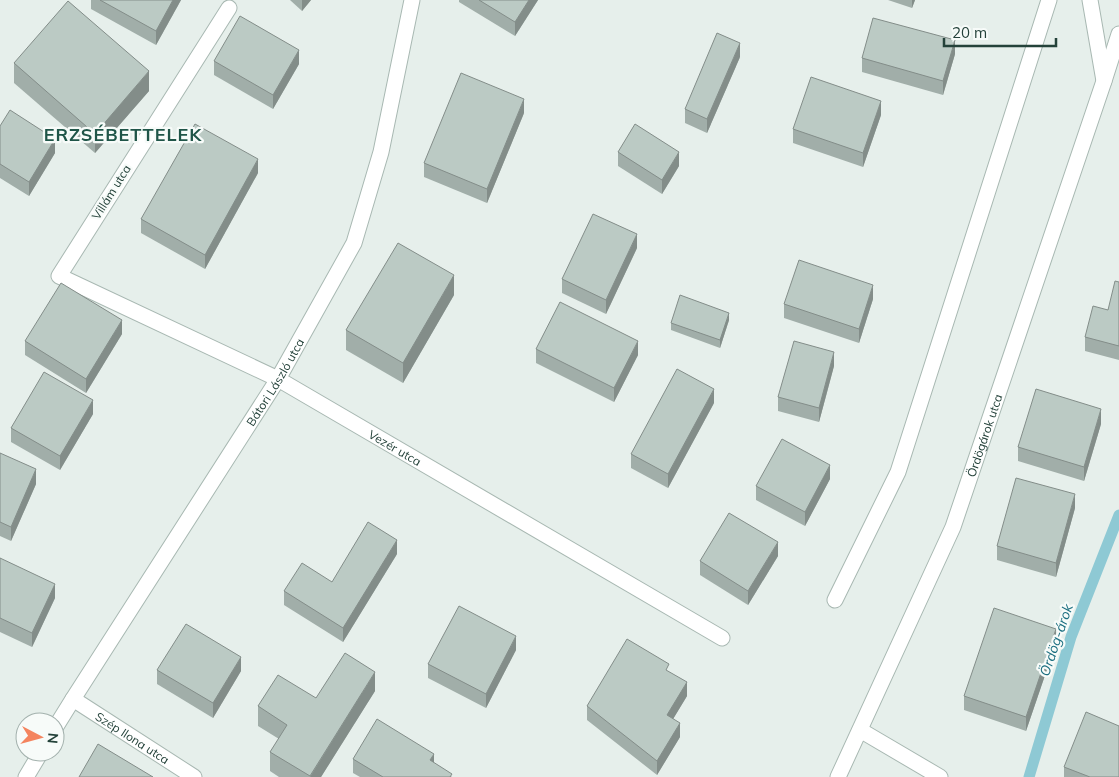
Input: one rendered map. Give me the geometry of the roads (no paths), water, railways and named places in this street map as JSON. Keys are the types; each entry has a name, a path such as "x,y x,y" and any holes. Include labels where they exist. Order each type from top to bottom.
{"street":[{"name":"Bátori László utca","path":"65,712 278,379 354,243 381,152 412,0"},
{"path":"836,600 898,472 1050,0"},
{"name":"Ördögárok utca","path":"1090,0 1104,81"},
{"name":"Villám utca","path":"59,276 228,8"},
{"name":"Ördögárok utca","path":"838,777 953,527 1119,34"},
{"name":"Vezér utca","path":"59,276 278,379 722,638"},
{"name":"Szép Ilona utca","path":"73,699 194,777"},
{"path":"860,730 940,777"},
{"path":"26,777 35,762"}],"waterway":[{"name":"Ördög-árok","path":"1029,777 1071,637 1119,515"}],"district":[{"name":"ERZSÉBETTELEK","path":"123,134"}]}
